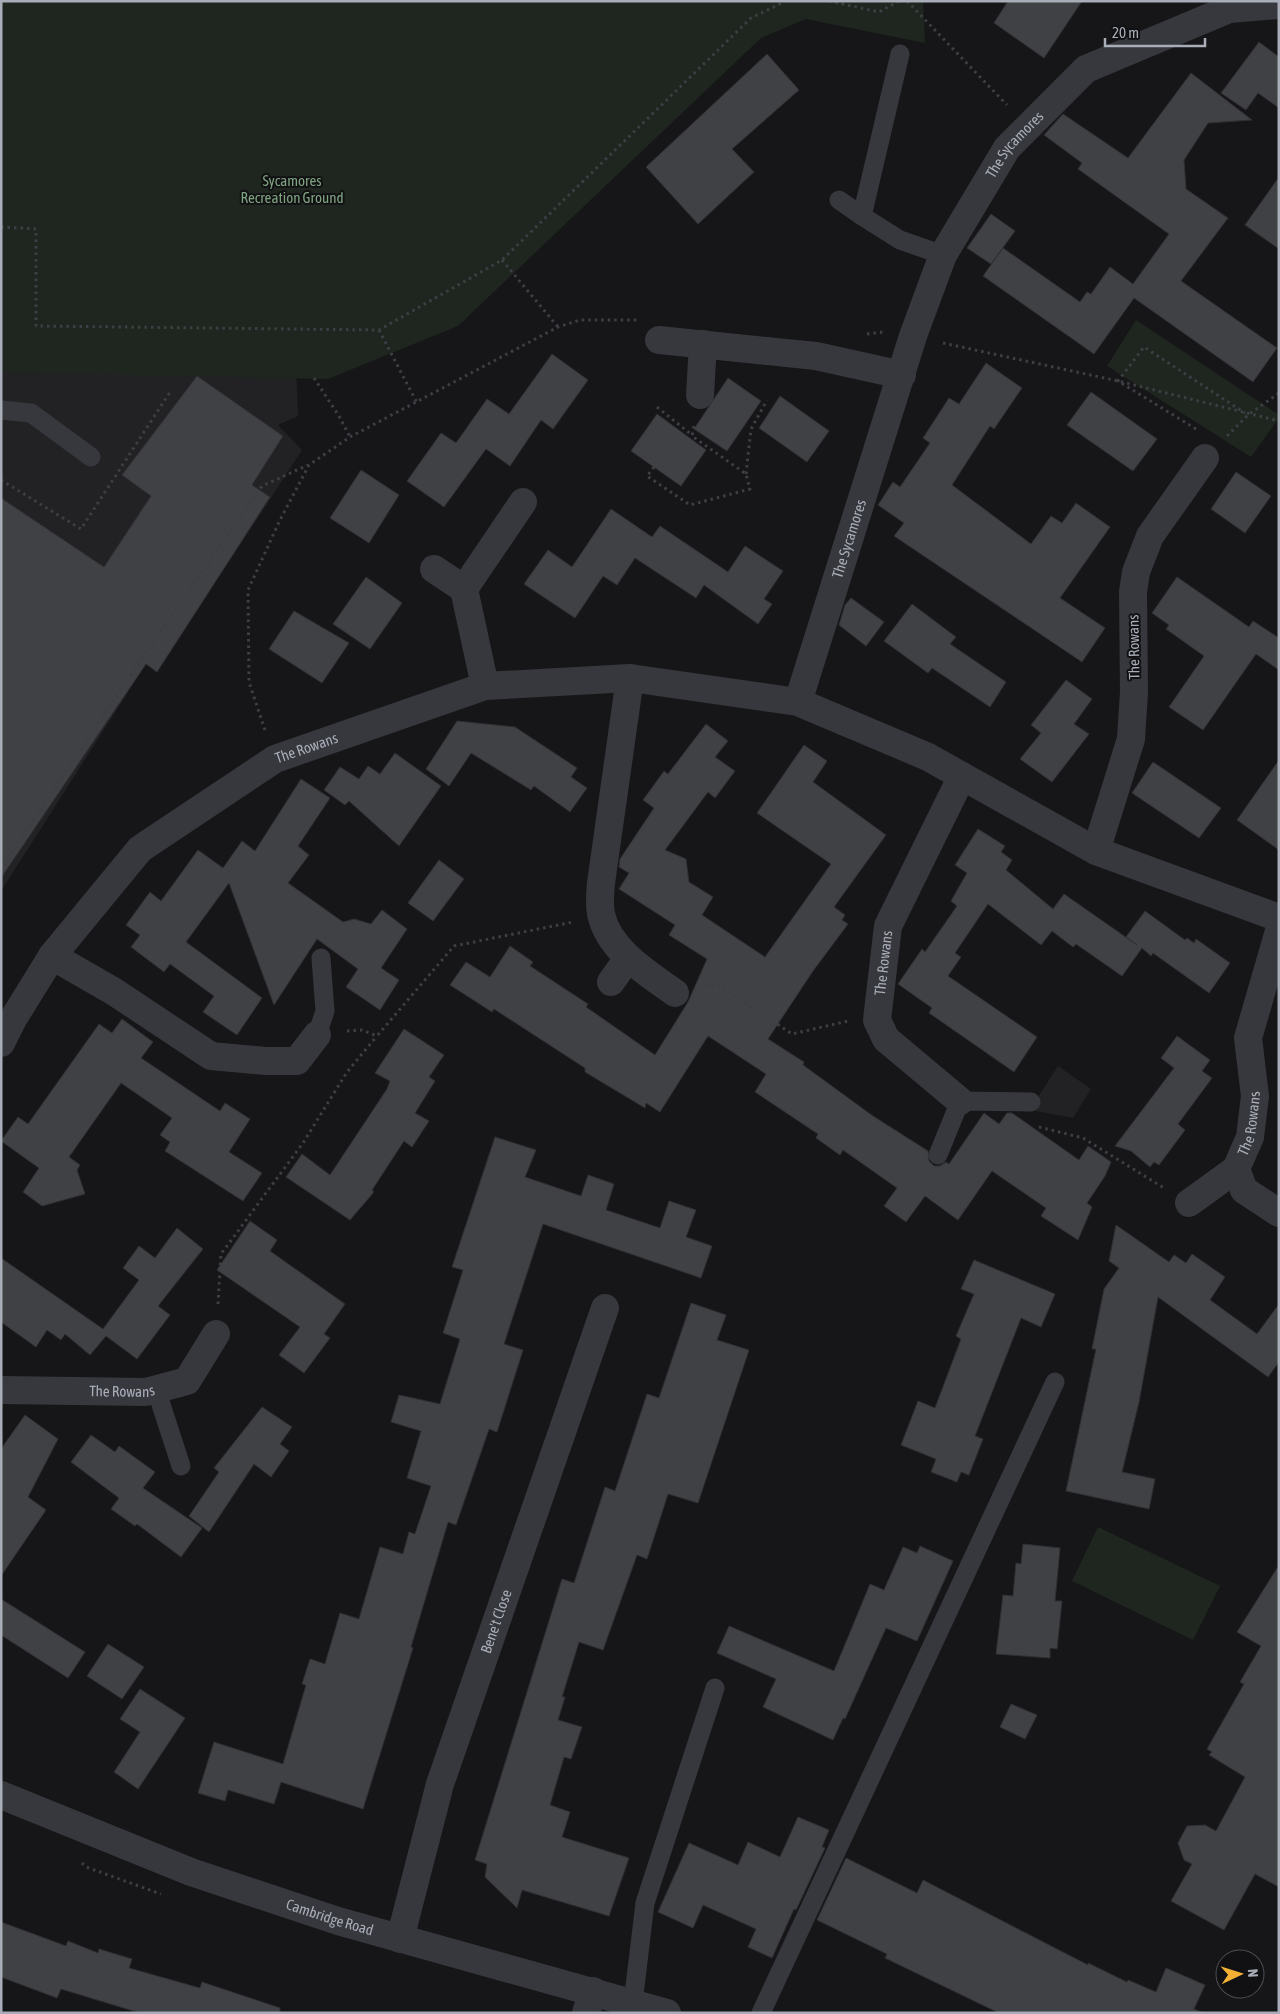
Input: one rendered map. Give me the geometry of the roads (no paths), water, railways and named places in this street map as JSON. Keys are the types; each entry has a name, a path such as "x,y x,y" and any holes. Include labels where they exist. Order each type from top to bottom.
{"street":[{"name":"The Sycamores","path":"798,702 913,336 943,255 1007,148 1086,69 1228,5 1279,5"},
{"path":"659,340 816,356 902,376"},
{"path":"700,396 703,344"},
{"name":"The Rowans","path":"1096,851 1131,739 1134,692 1133,592 1136,572 1150,536 1212,451"},
{"path":"464,589 522,502"},
{"path":"434,569 464,589 485,686"},
{"path":"630,678 601,883 601,916 610,935 628,958 675,993"},
{"name":"The Rowans","path":"1,1042 52,956 140,849 275,759 485,686 630,678 798,702 928,757 1096,851 1279,918"},
{"name":"The Rowans","path":"960,1101 886,1039 877,1020 888,926 962,776"},
{"name":"The Rowans","path":"1189,1203 1236,1170 1250,1137 1255,1096 1248,1038 1279,931"},
{"path":"52,956 113,991 211,1056 266,1061 297,1061 317,1034"},
{"path":"611,982 628,958"},
{"name":"The Rowans","path":"1236,1170 1244,1190 1279,1213"},
{"name":"Bene't Close","path":"400,1939 440,1784 605,1308"},
{"name":"The Rowans","path":"1,1390 146,1392 156,1390 187,1381 216,1334"},
{"name":"Cambridge Road","path":"1,1796 192,1872 590,2002 633,2003 666,2013"}],"lane":[{"path":"862,216 900,54"},
{"path":"839,200 900,240 943,255"},
{"path":"1,410 31,413 91,456"},
{"path":"317,1034 325,1011 321,958"},
{"path":"938,1155 960,1101 1030,1102"},
{"path":"761,2013 1055,1382"},
{"path":"156,1390 181,1466"},
{"path":"633,2003 645,1903 715,1688"}],"park label":[{"name":"Sycamores Recreation Ground","path":"292,190"}]}
